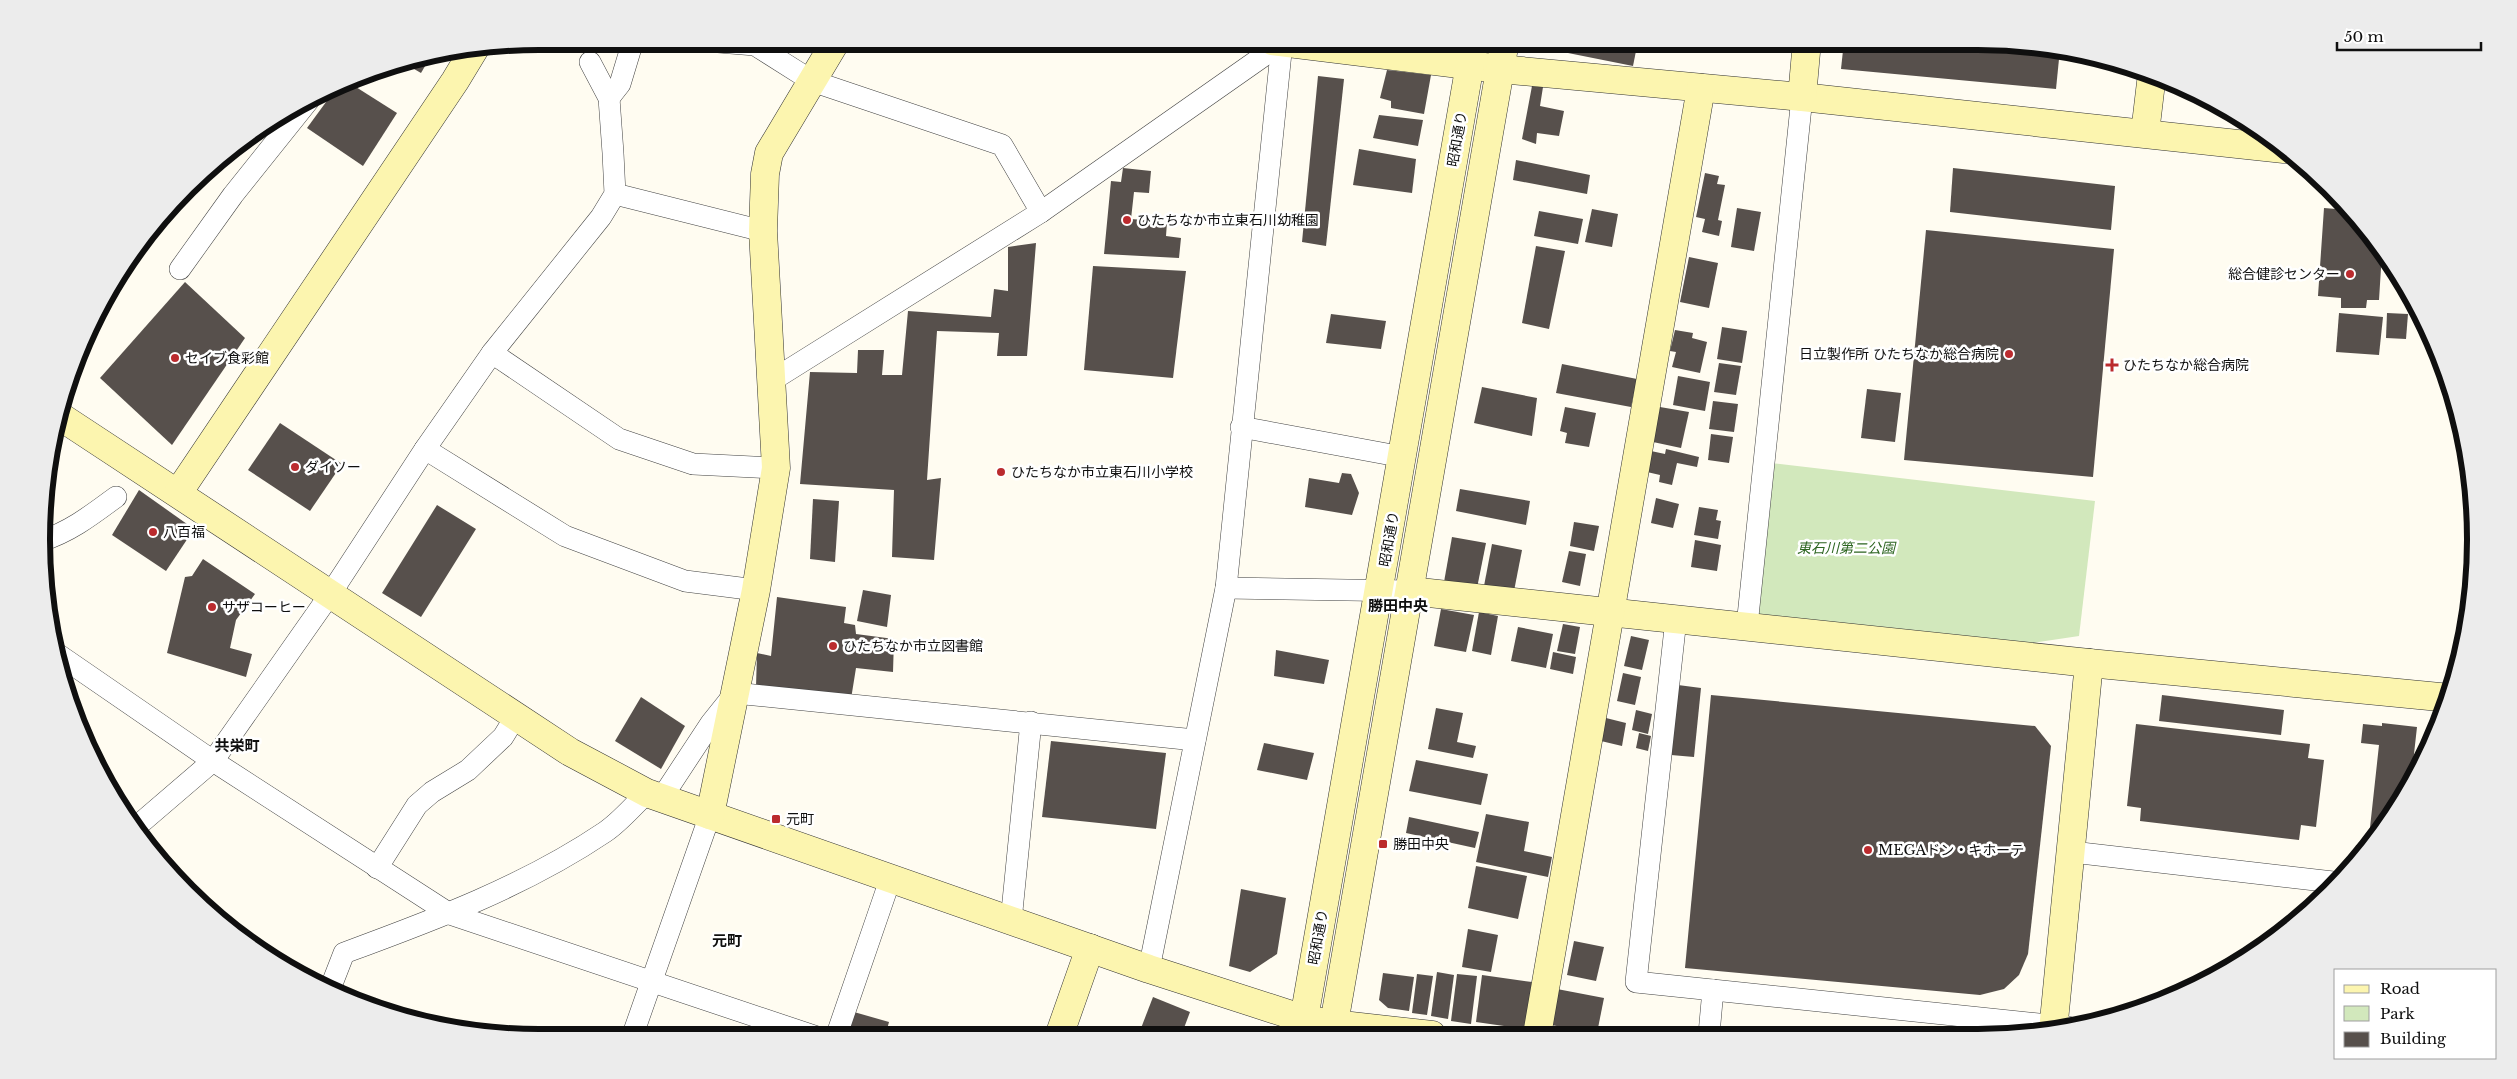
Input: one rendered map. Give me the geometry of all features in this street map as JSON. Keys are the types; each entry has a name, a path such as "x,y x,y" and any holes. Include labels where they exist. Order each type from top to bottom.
{"street":[{"path":"609,98 620,84 629,50"},
{"path":"762,50 812,81 1002,145 1040,212"},
{"path":"635,1029 710,815 756,590 776,468 763,231 765,174 769,153 831,50"},
{"path":"772,381 1040,212 1266,50"},
{"path":"1150,970 1226,588 1276,50"},
{"path":"1419,50 1472,53 1500,69 1802,97 2145,133 2272,148"},
{"path":"1332,1029 1503,50"},
{"path":"1747,626 1806,50"},
{"name":"昭和通り","path":"1302,1027 1472,53"},
{"path":"178,494 470,55"},
{"path":"141,824 213,761 331,594 425,449 492,353 601,217 615,194 609,98 590,62"},
{"path":"2145,133 2151,82"},
{"path":"1537,1029 1701,88"},
{"path":"180,269 232,195 297,115"},
{"path":"615,194 763,231"},
{"path":"492,353 619,439 693,464 776,468"},
{"path":"65,420 570,752 654,796 890,880 1090,948 1302,1027 1322,1029"},
{"path":"1241,427 1403,457"},
{"path":"425,449 565,536 685,581 756,590"},
{"path":"50,537 84,521 116,497"},
{"path":"1226,588 1410,591 2089,663 2441,697"},
{"path":"1676,619 1636,982 1713,990 1953,1025 2021,1027"},
{"path":"65,658 213,761 450,914 793,1029"},
{"path":"2058,1022 2089,663"},
{"path":"735,693 1195,740"},
{"path":"332,983 344,953 450,914 539,871 607,831 654,796 735,693"},
{"path":"377,868 417,805 432,792 468,770 503,737 516,716"},
{"path":"1011,921 1031,722"},
{"path":"2072,852 2328,881"},
{"path":"839,1029 890,880"},
{"path":"1061,1029 1090,948"},
{"path":"1709,1029 1713,990"}],"green space":[{"name":"東石川第二公園","path":"1771,463 2095,501 2079,636 2032,643 1760,616 1752,611"}],"building":[{"path":"1553,50 1636,50 1633,66"},
{"path":"1843,50 2010,51 2059,57 2056,89 1841,69"},
{"path":"426,64 421,73 411,67"},
{"path":"1387,70 1431,75 1424,114 1391,108 1391,101 1380,98"},
{"path":"1318,76 1344,79 1326,246 1302,242"},
{"path":"354,86 397,113 363,166 307,128 330,97"},
{"path":"1532,86 1543,87 1540,106 1564,111 1559,136 1537,133 1536,144 1522,139"},
{"path":"1379,115 1423,120 1418,146 1373,138"},
{"path":"1359,149 1416,159 1412,193 1353,185"},
{"path":"1516,160 1590,175 1587,194 1513,180"},
{"path":"1123,168 1151,171 1149,193 1134,192 1131,219 1167,222 1166,236 1181,238 1179,258 1104,254 1111,181 1121,182"},
{"path":"1953,168 2115,186 2111,230 1950,212"},
{"path":"1705,173 1719,176 1717,184 1725,185 1718,220 1722,221 1719,236 1702,232 1705,219 1696,217"},
{"path":"1737,208 1761,212 1754,251 1731,247"},
{"name":"総合健診センター","path":"2324,208 2339,209 2381,263 2379,300 2367,300 2366,308 2341,308 2341,298 2318,296"},
{"path":"1592,209 1618,214 1612,247 1585,242"},
{"path":"1539,211 1583,219 1578,244 1534,236"},
{"name":"日立製作所 ひたちなか総合病院","path":"1926,230 2114,249 2093,477 1904,460"},
{"path":"1036,243 1027,356 997,356 999,333 937,331 927,480 941,478 934,560 892,557 894,490 800,484 810,372 857,373 858,350 884,350 882,375 902,375 908,311 991,317 994,289 1008,291 1008,247"},
{"path":"1536,246 1565,251 1549,329 1522,323"},
{"path":"1689,257 1718,263 1709,308 1680,302"},
{"path":"1093,266 1186,271 1173,378 1084,370"},
{"name":"セイブ食彩館","path":"185,282 245,338 172,445 100,378"},
{"path":"2339,313 2383,317 2379,355 2336,352"},
{"path":"2387,313 2408,314 2406,339 2386,338"},
{"path":"1331,314 1386,321 1381,349 1326,343"},
{"path":"1722,327 1747,331 1742,363 1717,359"},
{"path":"1675,330 1693,333 1692,338 1707,342 1700,373 1672,367 1676,352 1670,351"},
{"path":"1719,363 1741,366 1736,395 1714,392"},
{"path":"1562,364 1637,379 1631,407 1556,393"},
{"path":"1678,376 1710,382 1705,411 1673,405"},
{"path":"1482,387 1537,398 1532,436 1474,423"},
{"path":"1867,389 1901,393 1895,442 1861,438"},
{"path":"1713,401 1738,404 1734,432 1709,429"},
{"path":"1565,407 1596,413 1589,447 1565,443 1567,433 1560,431"},
{"path":"1660,407 1689,412 1681,448 1653,442"},
{"name":"ダイソー","path":"280,423 342,464 310,511 248,470"},
{"path":"1711,434 1733,437 1729,463 1708,460"},
{"path":"1666,449 1699,457 1697,467 1677,463 1672,485 1659,482 1660,475 1647,472 1651,451 1665,454"},
{"path":"1342,473 1351,474 1359,493 1352,515 1305,507 1309,478 1339,483"},
{"path":"1460,489 1530,501 1526,525 1456,511"},
{"name":"八百福","path":"139,490 194,529 166,571 112,535"},
{"path":"1656,498 1679,504 1673,528 1651,523"},
{"path":"813,499 839,501 835,562 810,559"},
{"path":"437,505 476,529 421,617 382,593"},
{"path":"1699,507 1718,510 1716,520 1721,521 1718,539 1694,535"},
{"path":"1574,522 1599,526 1594,551 1570,546"},
{"path":"1452,537 1486,543 1477,588 1444,582"},
{"path":"1695,540 1721,545 1717,571 1691,567"},
{"path":"1492,544 1522,550 1514,591 1484,586"},
{"path":"1569,551 1586,554 1580,586 1562,582"},
{"name":"サザコーヒー","path":"203,559 255,594 236,620 230,648 252,654 246,677 167,653 185,577 192,576"},
{"path":"863,590 891,595 887,627 857,621"},
{"name":"ひたちなか市立図書館","path":"777,597 846,607 844,623 855,625 856,634 894,639 893,672 856,668 851,699 756,687 757,653 771,656"},
{"path":"1441,609 1474,615 1466,652 1434,646"},
{"path":"1479,612 1498,616 1491,655 1472,651"},
{"path":"1563,624 1580,627 1575,654 1557,651"},
{"path":"1518,627 1553,634 1546,668 1511,661"},
{"path":"1631,636 1649,640 1642,670 1624,666"},
{"path":"1276,650 1329,660 1324,684 1274,676"},
{"path":"1553,652 1576,657 1573,674 1550,669"},
{"path":"1623,673 1641,677 1635,705 1617,701"},
{"path":"1678,685 1701,688 1694,757 1671,755"},
{"name":"MEGAドン・キホーテ","path":"1711,695 2035,726 2051,746 2028,954 2019,975 2004,989 1980,995 1685,968"},
{"path":"2162,695 2284,710 2281,735 2159,721"},
{"path":"641,697 685,726 661,769 615,741"},
{"path":"1436,708 1463,713 1457,742 1476,746 1473,758 1428,749"},
{"path":"1636,710 1652,714 1648,734 1632,730"},
{"path":"1606,718 1626,723 1622,746 1601,741"},
{"path":"2382,723 2417,727 2413,763 2385,811 2370,832 2379,745 2361,743 2363,724 2382,726"},
{"path":"2136,724 2310,744 2308,758 2324,760 2316,827 2301,825 2299,840 2140,821 2141,808 2127,806"},
{"path":"1639,733 1651,736 1648,751 1636,748"},
{"path":"1051,741 1166,753 1156,829 1042,817"},
{"path":"1264,743 1314,753 1307,780 1257,770"},
{"path":"1416,760 1488,774 1481,805 1409,791"},
{"path":"1486,814 1529,822 1524,851 1552,857 1548,877 1476,862"},
{"path":"1409,817 1479,832 1475,848 1406,833"},
{"path":"1476,866 1527,876 1518,919 1468,908"},
{"path":"1241,889 1286,898 1277,954 1250,972 1229,966"},
{"path":"1468,929 1498,935 1491,972 1462,967"},
{"path":"1574,941 1604,947 1596,981 1567,975"},
{"path":"1437,972 1454,975 1448,1019 1431,1016"},
{"path":"1383,973 1414,977 1409,1011 1388,1008 1379,1000"},
{"path":"1417,974 1433,976 1427,1015 1412,1013"},
{"path":"1457,974 1477,976 1471,1024 1451,1021"},
{"path":"1482,975 1532,982 1525,1029 1476,1022"},
{"path":"1557,989 1604,998 1598,1029 1574,1029 1551,1025"},
{"path":"1153,997 1190,1012 1184,1029 1141,1029"},
{"path":"854,1012 889,1022 887,1029 848,1029"}],"place":[{"name":"ひたちなか市立東石川幼稚園","path":"1127,220"},
{"name":"総合健診センター","path":"2350,274"},
{"name":"日立製作所 ひたちなか総合病院","path":"2009,354"},
{"name":"セイブ食彩館","path":"175,358"},
{"name":"ひたちなか総合病院","path":"2112,365"},
{"name":"ダイソー","path":"295,467"},
{"name":"ひたちなか市立東石川小学校","path":"1001,472"},
{"name":"八百福","path":"153,532"},
{"name":"サザコーヒー","path":"212,607"},
{"name":"ひたちなか市立図書館","path":"833,646"},
{"name":"元町","path":"776,819"},
{"name":"勝田中央","path":"1383,844"},
{"name":"MEGAドン・キホーテ","path":"1868,850"}],"district":[{"name":"勝田中央","path":"1398,606"},
{"name":"共栄町","path":"237,746"},
{"name":"元町","path":"727,941"}]}
